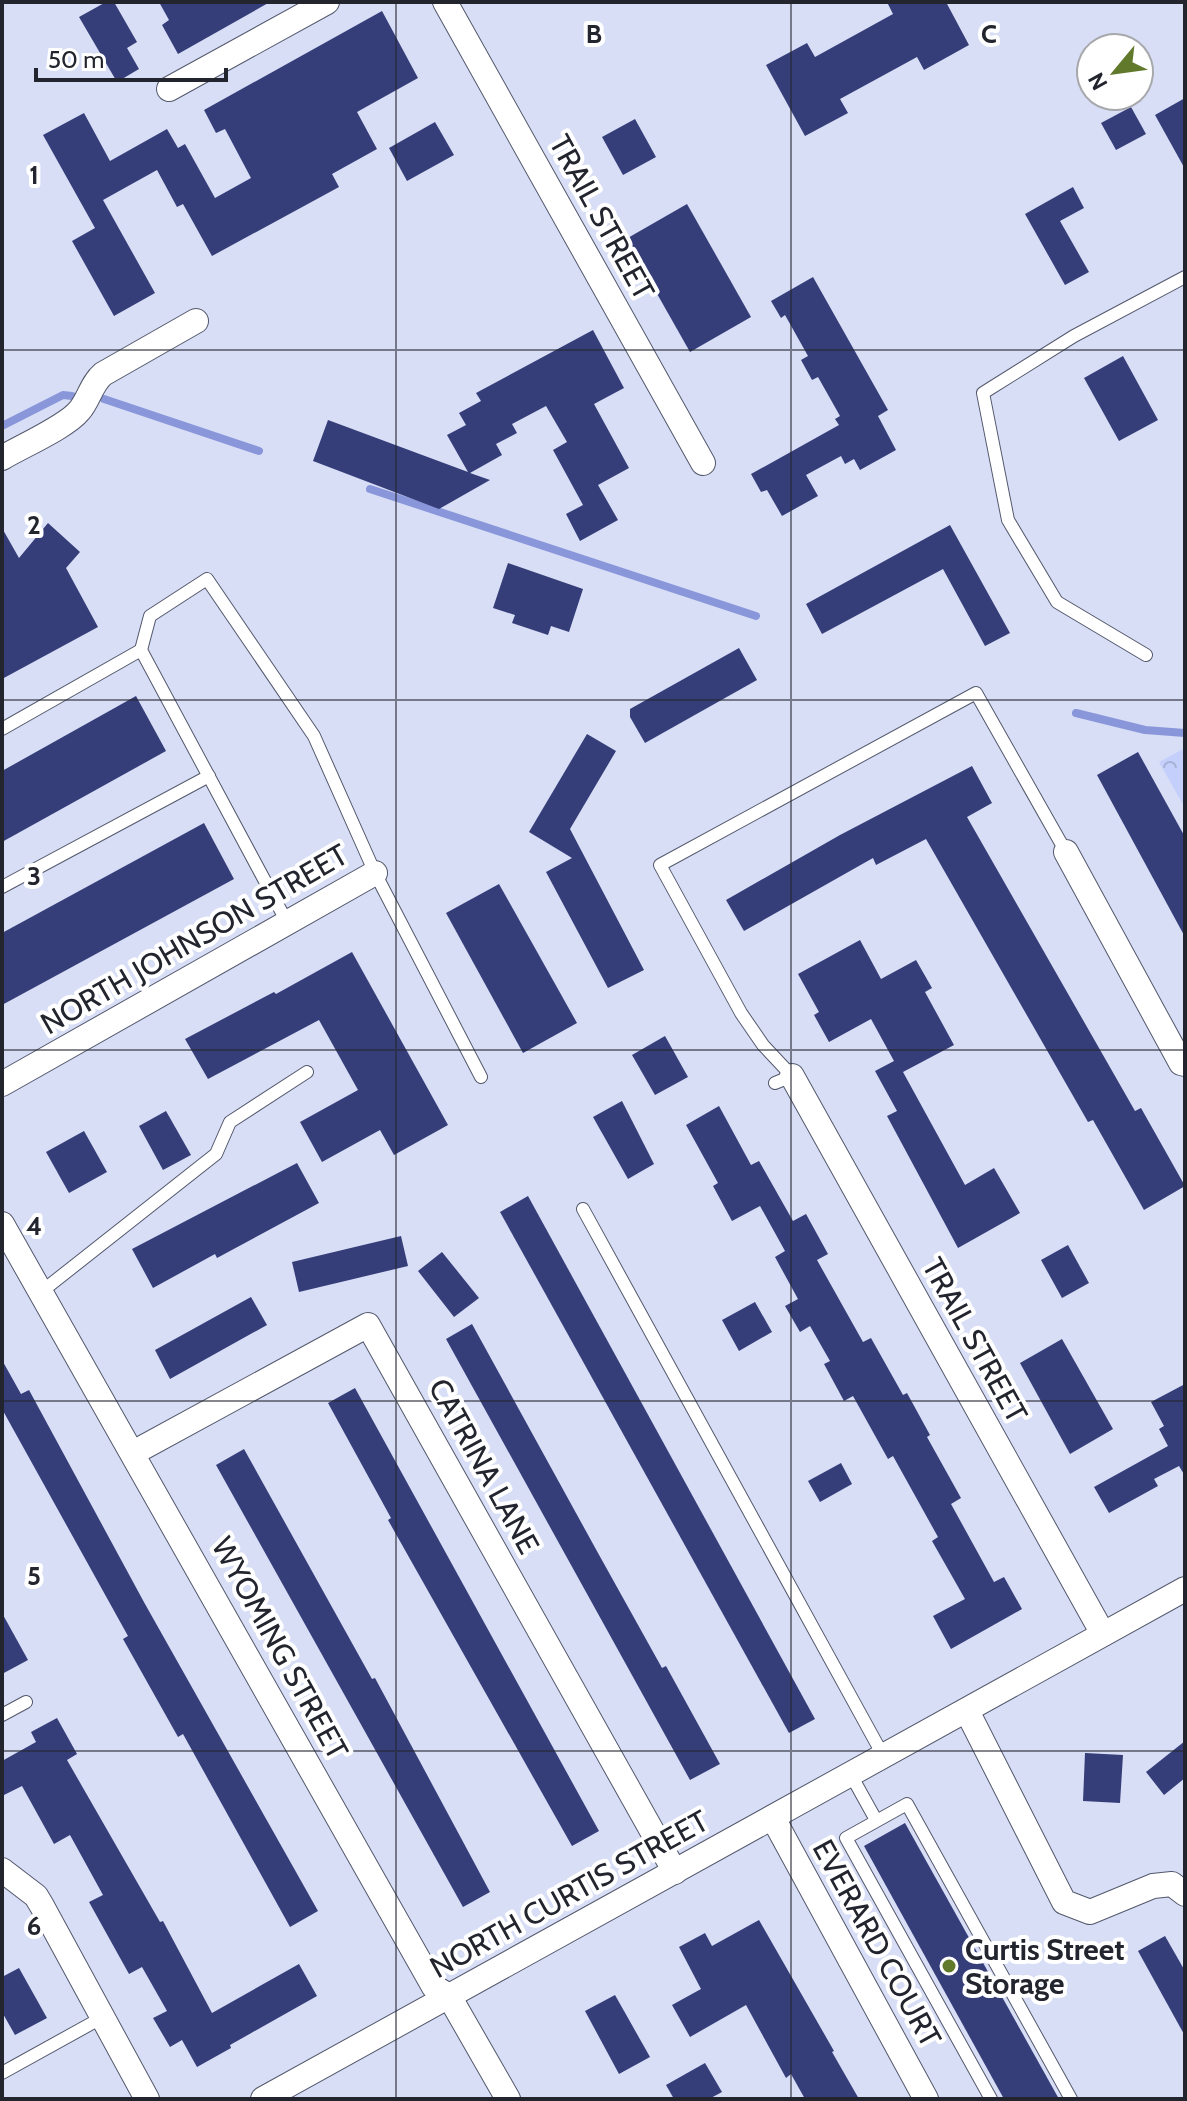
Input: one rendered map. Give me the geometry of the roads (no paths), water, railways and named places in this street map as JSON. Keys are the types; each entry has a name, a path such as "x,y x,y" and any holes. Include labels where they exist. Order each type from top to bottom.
{"street":[{"path":"169,89 327,2"},
{"name":"TRAIL STREET","path":"445,2 703,463"},
{"path":"2,458 72,418 82,408 95,382 103,374 196,321"},
{"path":"1066,852 1181,1063 1185,1064"},
{"name":"NORTH JOHNSON STREET","path":"2,1084 375,873"},
{"name":"TRAIL STREET","path":"784,1080 1103,1634"},
{"name":"WYOMING STREET","path":"2,1224 434,1987 449,1996 508,2099"},
{"name":"CATRINA LANE","path":"133,1453 368,1325 675,1872"},
{"name":"NORTH CURTIS STREET","path":"263,2099 1185,1589"},
{"path":"967,1711 1064,1902 1090,1912 1153,1886 1172,1884 1185,1894"},
{"name":"EVERARD COURT","path":"773,1818 926,2099"},
{"path":"2,1870 36,1896 147,2099"}],"lane":[{"path":"1146,655 1057,602 1008,520 983,393 1074,336 1185,277"},
{"path":"288,924 141,650 150,616 207,579 314,736 375,873 481,1077"},
{"path":"2,729 141,650"},
{"path":"784,1080 741,1013 660,865 976,693 1066,852"},
{"path":"2,887 209,776"},
{"path":"41,1292 216,1154 230,1122 307,1072"},
{"path":"583,1209 884,1757"},
{"path":"2,1715 26,1702"},
{"path":"851,1775 876,1820"},
{"path":"991,2099 846,1838 907,1804 1071,2099"},
{"path":"2,2073 103,2017"}],"waterway":[{"path":"2,426 63,395 72,396"},
{"path":"104,399 259,451"},
{"path":"370,489 756,616"},
{"path":"1076,713 1145,730 1185,733"}],"place":[{"name":"Curtis Street Storage","path":"949,1966"}]}
